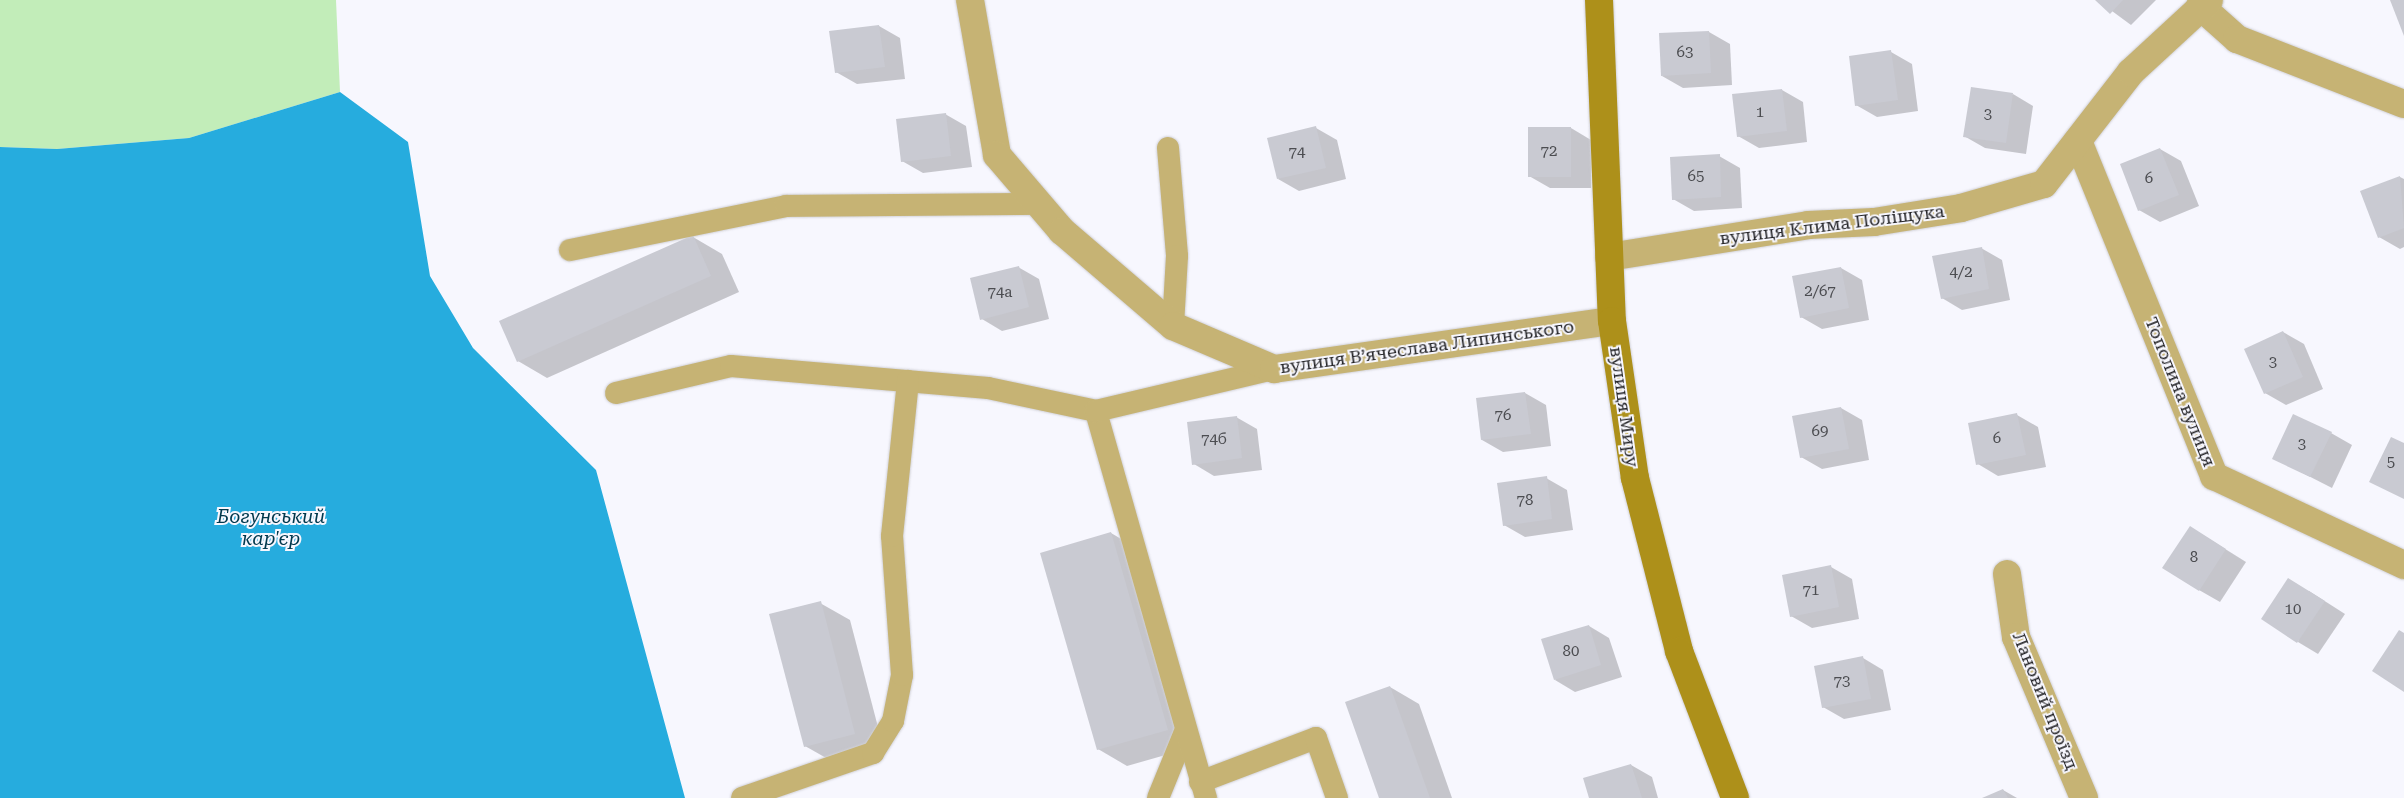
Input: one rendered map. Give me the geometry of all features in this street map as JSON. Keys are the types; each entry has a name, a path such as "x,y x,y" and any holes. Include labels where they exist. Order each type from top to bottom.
{"street":[{"name":"вулиця Вʼячеслава Липинського","path":"970,0 997,155 1062,231 1173,326 1274,369 1612,322"},
{"name":"вулиця Миру","path":"1599,0 1612,322 1635,478 1655,566 1680,651 1735,798"},
{"name":"вулиця Клима Поліщука","path":"1609,257 1808,225 1874,222 1961,208 2044,184 2131,72 2204,2"},
{"path":"2204,2 2237,39 2404,104"},
{"name":"Тополина вулиця","path":"2078,141 2214,476 2404,565"},
{"name":"Лановий проїзд","path":"2007,574 2016,637 2084,798"}],"lane":[{"path":"1168,148 1177,256 1173,326"},
{"path":"570,250 786,206 1039,204"},
{"path":"616,393 731,366 988,388 1096,411 1274,369"},
{"path":"742,798 874,753 893,721 902,675 892,536 908,381"},
{"path":"1096,411 1185,732 1203,790 1316,738 1336,798"},
{"path":"1158,798 1185,732"}],"green space":[{"path":"0,0 336,0 340,92 189,138 57,149 0,147"}],"water":[{"name":"Богунський кар'єр","path":"340,92 408,142 430,276 473,348 596,470 685,798 0,798 0,147 57,149 189,138"}],"building":[{"path":"2095,0 2123,0 2110,14"},
{"path":"2390,0 2404,0 2404,36"},
{"path":"879,25 885,67 835,73 829,31"},
{"path":"1709,31 1711,73 1661,76 1659,33"},
{"path":"1891,50 1898,100 1855,106 1849,56"},
{"path":"1971,87 2013,93 2006,143 1963,137"},
{"path":"1782,89 1787,131 1737,137 1732,94"},
{"path":"946,113 951,156 901,162 896,119"},
{"path":"1316,126 1326,168 1277,179 1267,138"},
{"path":"1528,127 1571,127 1571,177 1528,177"},
{"path":"2160,148 2179,195 2138,211 2120,164"},
{"path":"1720,154 1721,197 1672,200 1670,157"},
{"path":"2400,176 2404,228 2378,238 2360,191"},
{"path":"693,235 711,276 517,362 499,321"},
{"path":"1982,247 1989,289 1941,299 1932,256"},
{"path":"1019,266 1029,307 980,320 970,278"},
{"path":"1841,267 1849,308 1800,318 1792,276"},
{"path":"2283,331 2303,377 2264,394 2244,349"},
{"path":"1525,392 1531,434 1481,440 1476,398"},
{"path":"1841,407 1849,449 1800,458 1792,416"},
{"path":"2017,413 2026,455 1976,465 1968,423"},
{"path":"2293,414 2332,432 2310,477 2272,459"},
{"path":"1237,416 1242,458 1192,465 1187,422"},
{"path":"2391,437 2404,443 2404,499 2369,482"},
{"path":"1547,476 1552,519 1503,526 1497,483"},
{"path":"2190,526 2226,549 2199,591 2162,568"},
{"path":"1111,532 1168,730 1097,750 1040,553"},
{"path":"1831,565 1839,607 1790,617 1782,575"},
{"path":"2288,578 2325,601 2297,643 2261,619"},
{"path":"821,601 855,734 804,747 769,614"},
{"path":"1589,625 1601,665 1554,680 1541,639"},
{"path":"2399,630 2404,633 2404,692 2372,671"},
{"path":"1863,656 1871,699 1822,708 1814,666"},
{"path":"1390,686 1430,798 1379,798 1345,702"},
{"path":"1631,764 1642,798 1589,798 1583,778"},
{"path":"2003,789 2008,798 1982,798"}]}
